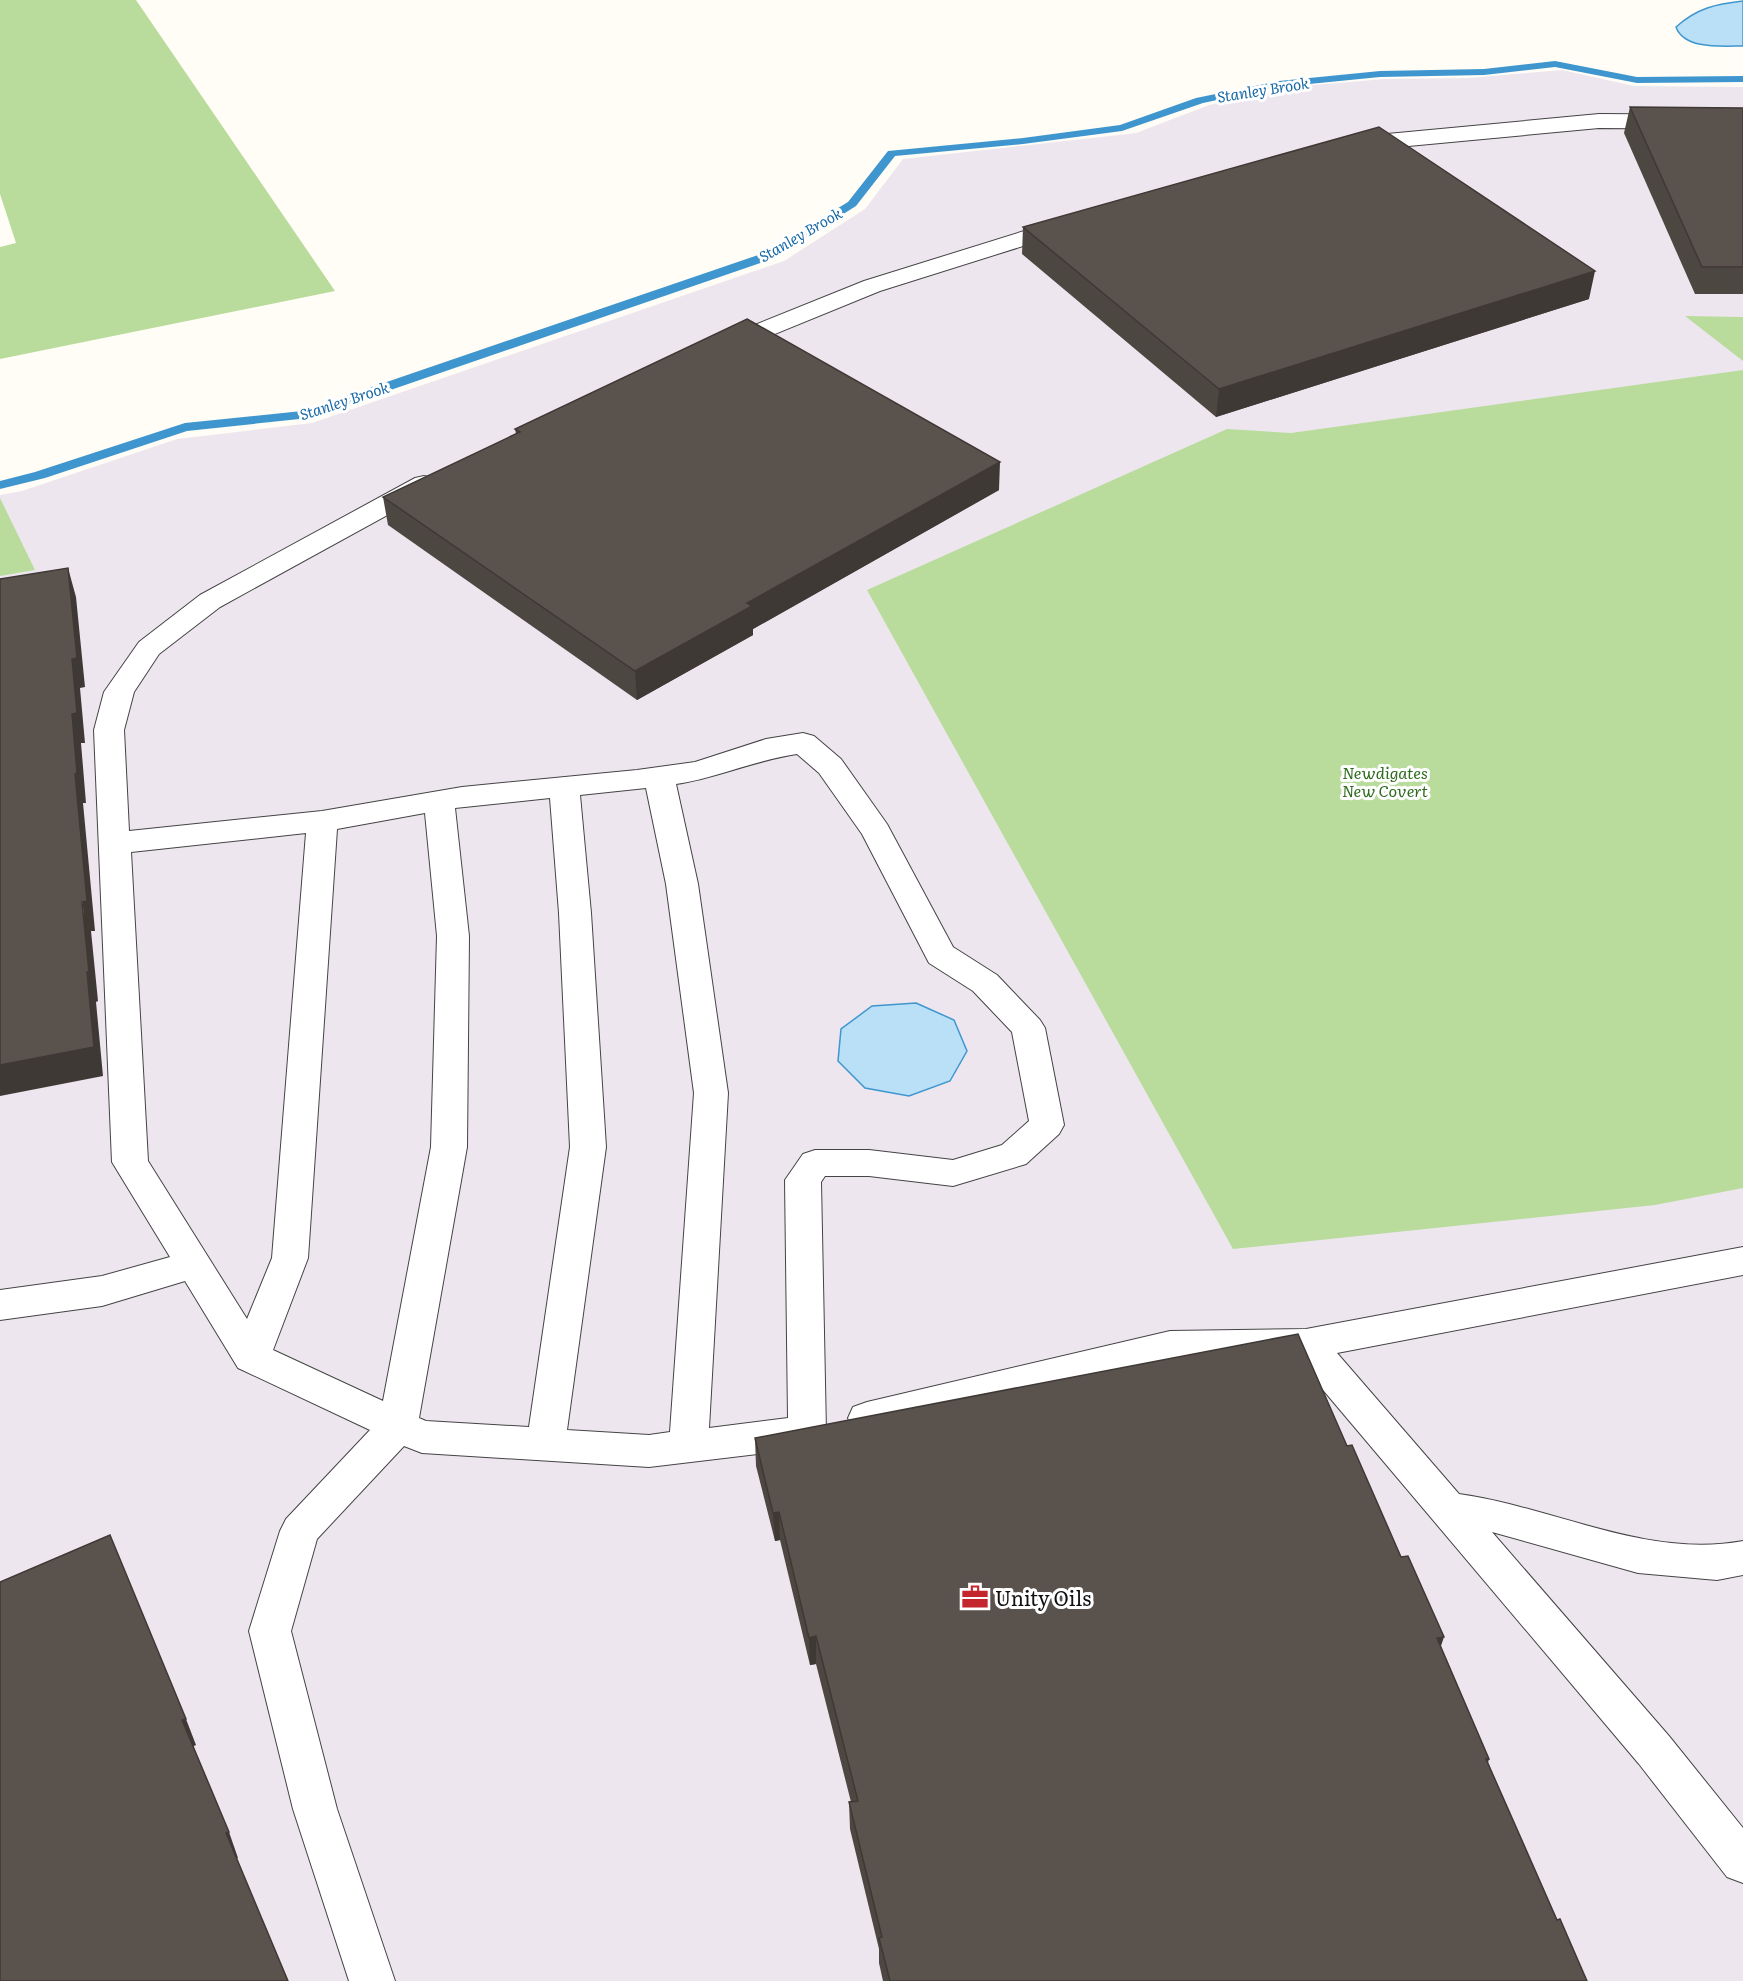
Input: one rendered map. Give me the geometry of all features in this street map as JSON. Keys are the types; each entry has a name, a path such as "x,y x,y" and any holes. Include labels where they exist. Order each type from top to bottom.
{"lane":[{"path":"1331,150 1354,144 1599,121 1743,122"},
{"path":"696,357 872,286 1083,220"},
{"path":"449,471 375,509 210,601 148,648 119,692 109,730 130,1162 251,1357 422,1437 649,1451 807,1432 1170,1346 1306,1344 1743,1261"},
{"path":"114,843 322,821 439,800 659,777 698,771 766,749 803,743 830,766 876,831 941,955 985,983 1028,1028 1047,1125 1014,1155 953,1173 869,1163 815,1163 803,1180 807,1432"},
{"path":"659,777 682,884 711,1093 687,1447"},
{"path":"546,1445 588,1147 575,913 564,786"},
{"path":"372,1981 315,1809 270,1631 300,1531 398,1426 449,1147 453,936 439,800"},
{"path":"251,1357 290,1258 322,821"},
{"path":"0,1305 102,1291 194,1264"},
{"path":"1306,1344 1654,1750 1743,1862"},
{"path":"1447,1509 1506,1519 1638,1556 1717,1563 1743,1558"}],"shaded area":[{"path":"1562,70 1634,86 1743,87 1743,1981 0,1981 0,495 22,491 177,439 312,423 784,261 865,209 903,159 1136,133 1209,105 1291,87 1384,79 1469,78"}],"green space":[{"path":"0,0 136,0 335,291 0,359 0,247 16,243 0,194"},
{"path":"1685,316 1743,317 1743,361"},
{"name":"Newdigates New Covert","path":"1743,370 1743,1188 1655,1205 1233,1249 867,590 1227,429 1291,433"},
{"path":"0,498 35,570 0,576"}],"water":[{"path":"1743,1 1743,46 1695,43 1687,40 1676,27 1692,15 1707,8"},
{"path":"916,1003 954,1020 967,1051 950,1081 909,1096 865,1088 838,1061 841,1029 872,1006"}],"building":[{"path":"1630,107 1743,108 1743,267 1702,267"},
{"path":"1379,127 1595,271 1219,389 1023,227"},
{"path":"747,319 1000,462 747,603 752,606 635,671 383,497 520,432 515,429"},
{"path":"68,568 77,658 72,659 77,713 72,714 77,773 75,774 87,901 82,902 94,1047 0,1065 0,579"},
{"path":"1298,1334 1347,1446 1352,1445 1401,1557 1408,1556 1444,1637 1437,1638 1489,1759 1486,1759 1557,1920 1560,1919 1587,1981 890,1981 879,1938 882,1937 849,1802 858,1801 816,1636 809,1638 779,1512 773,1513 755,1438"},
{"path":"110,1535 186,1719 182,1720 229,1832 226,1833 288,1981 0,1981 0,1582"}],"waterway":[{"name":"Stanley Brook","path":"0,485 40,475 185,427 304,415 768,256 852,204 892,153 1023,141 1122,128 1200,100 1279,84 1380,74 1484,72 1555,64 1637,80 1743,79"}],"place":[{"name":"Unity Oils","path":"975,1597"}]}
